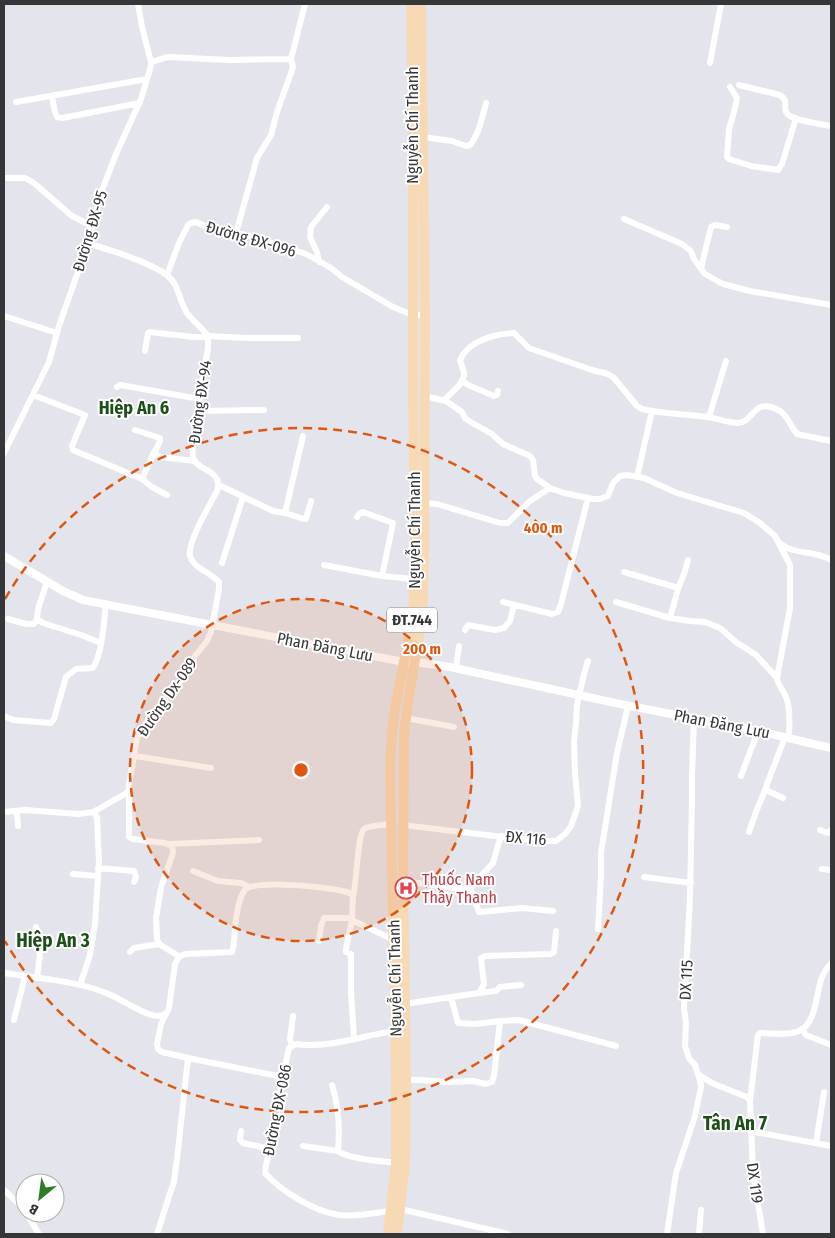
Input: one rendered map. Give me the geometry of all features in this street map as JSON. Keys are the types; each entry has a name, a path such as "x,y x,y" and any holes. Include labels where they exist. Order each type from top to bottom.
{"main road":[{"name":"Nguyễn Chí Thanh","path":"400,1164 396,1031 403,881 404,735 422,616 413,315 411,4"},
{"name":"Nguyễn Chí Thanh","path":"388,1234 395,1210 406,1080 404,1004 391,824 390,766 395,709 413,615 420,503 425,315 421,4"},
{"name":"Nguyễn Chí Thanh","path":"395,1210 397,1234"}],"street":[{"name":"Đường ĐX-95","path":"4,453 49,362 88,243 101,193 116,154 140,103 151,62 138,4"},
{"path":"236,233 258,158 271,135 277,112 292,73 291,59 305,4"},
{"path":"710,63 721,4"},
{"path":"151,62 168,57 228,60 291,59"},
{"path":"16,102 147,79"},
{"path":"739,84 780,95 786,102 786,112 789,116 831,126"},
{"path":"730,87 737,98 729,129 727,157 729,159 751,166 778,170 782,164 796,118"},
{"path":"52,97 57,117 62,118 140,103"},
{"path":"422,138 452,141 466,146 470,145 475,138 486,103"},
{"path":"4,178 25,178 44,191 72,216 92,226"},
{"path":"319,262 317,252 310,238 311,227 327,207"},
{"path":"624,219 682,244 691,251 694,259 705,274 722,284 750,291 831,305"},
{"name":"Đường ĐX-096","path":"167,275 179,243 188,226 196,222 220,233 236,233 306,254 393,307 413,315"},
{"path":"701,268 712,226 726,227"},
{"path":"88,243 153,267 171,278 187,313 201,326 208,336"},
{"path":"413,315 425,315"},
{"path":"4,316 57,334"},
{"path":"145,351 148,333 150,332 193,337 298,338"},
{"path":"444,400 464,378 464,371 460,360 472,345 480,340 514,333 529,348 608,374 614,378 637,406 642,409 739,423 746,420 756,409 764,406 771,407 782,412 797,434 831,441"},
{"name":"Đường ĐX-94","path":"208,336 208,349 194,438 193,457 196,463 215,476 219,485"},
{"path":"709,418 726,360"},
{"path":"462,380 468,385 494,396 497,395 498,391"},
{"path":"117,387 120,385 200,399"},
{"path":"33,395 85,415 72,446 73,450 142,479 152,488 167,495"},
{"path":"424,396 444,400 462,412 469,421 492,434 503,444 530,456 533,460 535,476 550,488 564,493 600,499 608,496 613,483 620,476 627,475 644,478 677,492 744,513 760,522 775,536 790,565 790,608 777,678"},
{"path":"198,411 264,410"},
{"path":"637,477 652,411"},
{"path":"135,430 160,438 142,479"},
{"path":"285,514 303,436"},
{"path":"155,450 156,454 160,457 195,461"},
{"path":"212,626 220,589 219,582 215,577 194,563 190,556 192,543 199,525 218,491 219,485 273,512 304,520 306,519 311,501"},
{"path":"420,503 437,504 500,523 508,523 530,501 550,488"},
{"path":"222,563 243,497"},
{"path":"503,602 552,614 558,612 588,498"},
{"path":"357,517 363,512 393,523 382,576"},
{"path":"778,542 791,549 820,555 831,560"},
{"name":"Phan Đăng Lưu","path":"4,556 63,591 83,600 404,662 456,668 831,748"},
{"path":"670,618 688,560"},
{"path":"324,566 382,576 414,579"},
{"path":"624,572 678,589"},
{"path":"8,619 26,624 34,624 38,619 38,609 47,582"},
{"path":"616,602 670,618 690,622 705,622 720,628 736,642 756,655 777,678 787,699 790,713 787,738 749,832"},
{"path":"4,716 13,720 51,723 54,719 66,677 76,669 93,668 100,651 106,605"},
{"path":"465,630 468,625 495,630 504,628 510,621 514,605"},
{"path":"38,619 43,623 101,642"},
{"name":"Đường Dx-089","path":"167,844 129,837 129,784 136,743 147,722 178,684 192,664 195,656 207,641 212,626"},
{"path":"456,668 459,646"},
{"path":"579,695 588,661"},
{"name":"ĐX 116","path":"403,825 538,841 556,841 571,826 578,806 574,741 579,695"},
{"path":"598,929 602,876 601,853 617,753 628,706"},
{"path":"406,718 454,728"},
{"name":"DX 115","path":"667,1234 676,1173 695,1116 701,1087 695,1065 689,1058 686,1046 684,1008 691,883 694,718"},
{"path":"742,776 758,731"},
{"path":"134,756 211,768"},
{"path":"766,788 783,798"},
{"path":"4,812 33,811 80,814 93,812 129,790"},
{"path":"16,811 18,826"},
{"path":"80,985 90,955 95,923 98,868 97,817 93,812"},
{"path":"354,1038 351,957 346,952 346,949 352,919 358,853 364,829 391,824"},
{"path":"820,830 828,833 831,830"},
{"path":"403,881 462,890 470,887 493,863 502,836"},
{"path":"167,844 259,840"},
{"path":"159,944 156,918 160,887 173,851 172,846 167,844"},
{"path":"98,868 134,871 136,877 134,882"},
{"path":"822,869 831,870"},
{"path":"193,871 218,881 241,883 249,887"},
{"path":"73,874 98,876"},
{"path":"644,877 691,883"},
{"path":"283,1077 174,1055 158,1050 157,1044 169,1005 175,964 181,955 232,952 240,900 245,890 249,887 261,884 307,886 339,890 353,896"},
{"path":"470,887 479,912 522,908 553,911"},
{"path":"319,941 324,918 352,919 399,940"},
{"path":"36,926 41,945 36,978"},
{"path":"479,993 484,984 481,958 485,956 550,954 554,952 556,931"},
{"path":"130,952 134,948 159,944 180,956"},
{"path":"831,963 822,978 811,1020 802,1030 806,1036 831,1044"},
{"path":"4,973 80,985 106,993 150,1014 158,1016 165,1014"},
{"path":"14,1020 24,976"},
{"path":"404,1004 496,991 500,987 521,985"},
{"path":"451,997 458,1024 475,1024 500,1020 524,1021 616,1046"},
{"path":"292,1046 290,1039 293,1016"},
{"path":"406,1080 473,1081 486,1084 492,1082 500,1020"},
{"name":"DX 119","path":"763,1234 753,1173 750,1131 750,1101 758,1035 760,1033 789,1033 802,1030"},
{"name":"Đường ĐX-086","path":"395,1210 356,1216 338,1215 302,1202 290,1195 265,1173 289,1048 296,1044 326,1044 396,1031"},
{"path":"157,1234 174,1180 188,1058"},
{"path":"698,1074 714,1084 746,1097 750,1101"},
{"path":"332,1085 336,1096 339,1121 338,1151"},
{"path":"816,1143 824,1092"},
{"path":"241,1131 240,1140 243,1144 270,1149"},
{"path":"750,1131 831,1146"},
{"path":"303,1146 400,1164"},
{"path":"4,1190 15,1200"},
{"path":"395,1210 508,1234"},
{"path":"699,1234 701,1210"},
{"path":"32,1223 39,1234"}],"place":[{"name":"Thuốc Nam Thầy Thanh","path":"406,888"}],"district":[{"name":"Hiệp An 6","path":"134,408"},
{"name":"Hiệp An 3","path":"53,940"},
{"name":"Tân An 7","path":"735,1123"}]}
